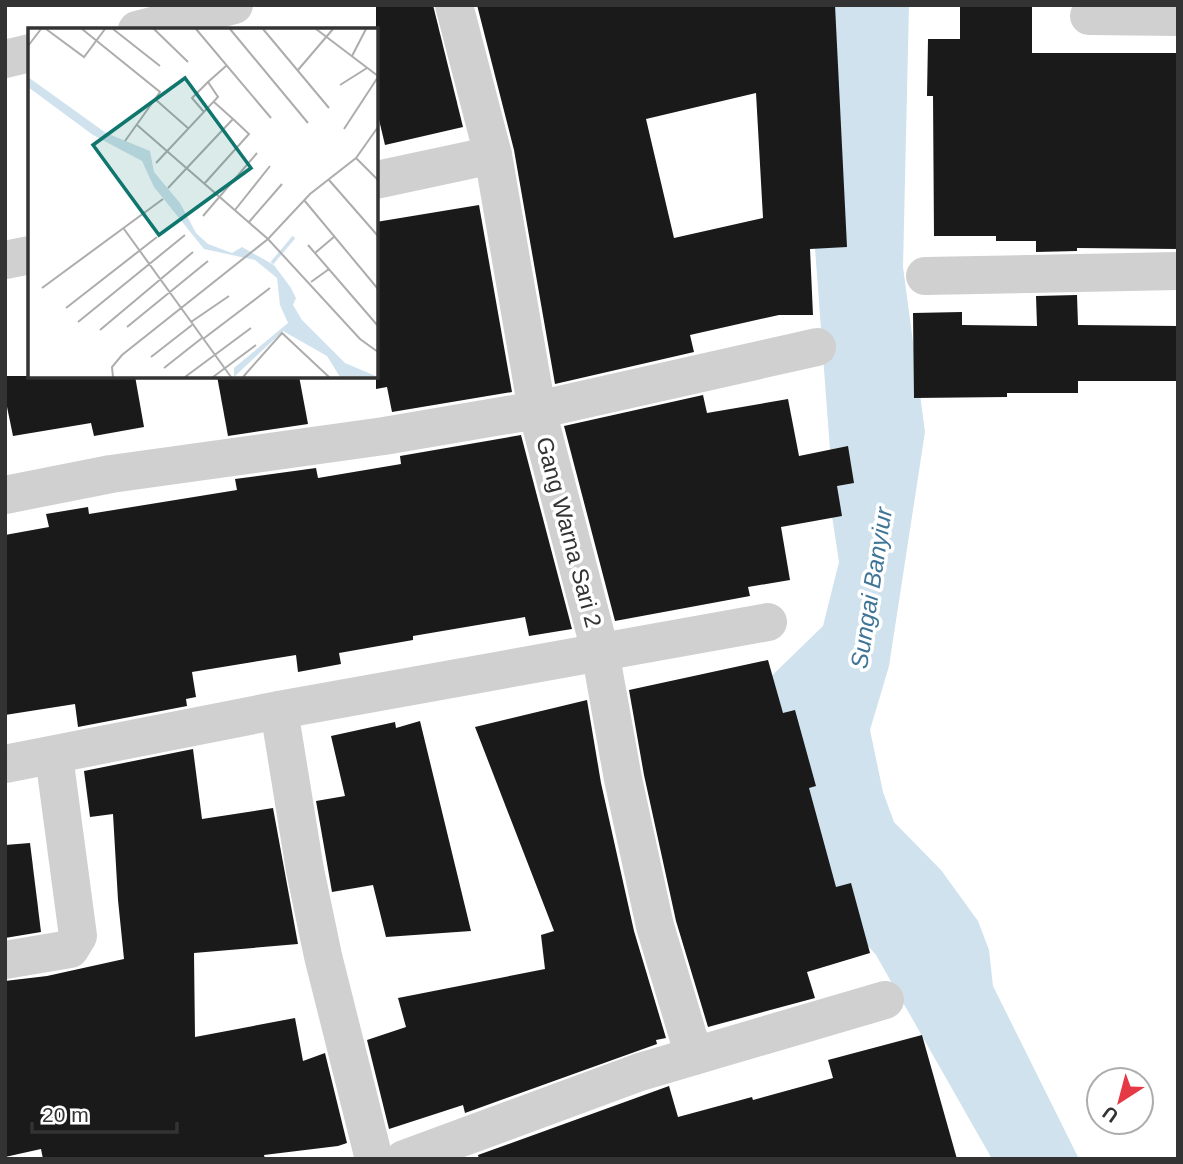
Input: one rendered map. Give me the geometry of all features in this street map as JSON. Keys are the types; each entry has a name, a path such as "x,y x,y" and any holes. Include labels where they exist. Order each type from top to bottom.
{"street":[{"path":"144,28 234,5"},
{"name":"Gang Warna Sari 2","path":"454,5 493,155 537,410 600,651 623,779 655,926 694,1056"},
{"path":"1089,16 1178,17"},
{"path":"5,59 28,53"},
{"path":"378,180 493,155"},
{"path":"5,260 28,255"},
{"path":"925,276 1178,271"},
{"path":"5,495 111,474 384,436 537,410 817,346"},
{"path":"5,764 279,710 768,622"},
{"path":"279,710 323,956 374,1159"},
{"path":"5,960 70,950 78,936 54,756"},
{"path":"404,1159 640,1072 886,1000"}],"water":[{"name":"Sungai Banyiur","path":"830,5 909,5 903,267 925,432 889,666 870,730 883,792 894,822 941,870 978,921 989,950 993,986 1079,1159 992,1159 876,955 810,879 757,690 823,626 839,562 829,496 831,463 807,141"}],"building":[{"path":"376,5 433,5 463,127 385,145 378,115"},
{"path":"477,5 835,5 847,247 810,249 813,315 779,315 690,335 694,352 555,384 514,150","holes":["756,93 763,218 674,238 646,119"]},
{"path":"960,5 1032,5 1032,53 1178,53 1178,249 1077,248 1077,251 1036,252 1036,241 996,241 996,236 934,236 933,96 927,96 928,39 960,39"},
{"path":"479,205 512,392 392,412 387,387 376,389 378,222"},
{"path":"1077,295 1078,325 1178,326 1178,381 1078,381 1078,393 1007,393 1007,397 914,398 913,313 962,312 962,325 1037,326 1036,296"},
{"path":"5,376 135,378 144,427 94,436 91,423 13,436 5,397"},
{"path":"217,378 299,378 308,424 228,436"},
{"path":"703,395 707,413 788,399 799,456 848,446 854,483 837,486 842,516 781,527 790,580 748,587 750,596 615,621 564,426"},
{"path":"521,435 572,629 529,636 525,617 413,636 413,640 339,653 341,664 298,672 296,655 192,672 196,697 186,699 187,706 78,727 75,704 5,715 5,535 49,527 46,514 88,507 89,514 237,490 235,479 316,468 318,478 401,464 400,456"},
{"path":"768,660 783,713 795,710 816,786 809,788 836,887 851,883 870,953 807,972 815,998 708,1027 676,921 644,775 629,690"},
{"path":"587,700 601,783 634,931 666,1038 656,1040 657,1044 465,1113 463,1105 389,1129 367,1040 406,1027 398,998 545,969 541,935 554,931 475,727"},
{"path":"420,721 471,931 386,937 373,885 332,892 316,801 345,796 331,736 395,722 396,728"},
{"path":"193,749 202,819 273,808 298,944 194,953 195,1037 295,1018 303,1061 325,1053 347,1143 264,1155 265,1159 43,1159 41,1149 5,1157 5,981 47,976 124,959 113,814 90,817 84,771"},
{"path":"30,843 41,932 5,938 5,845"},
{"path":"922,1035 957,1159 479,1159 478,1155 669,1086 678,1117 833,1078 828,1060"}]}
